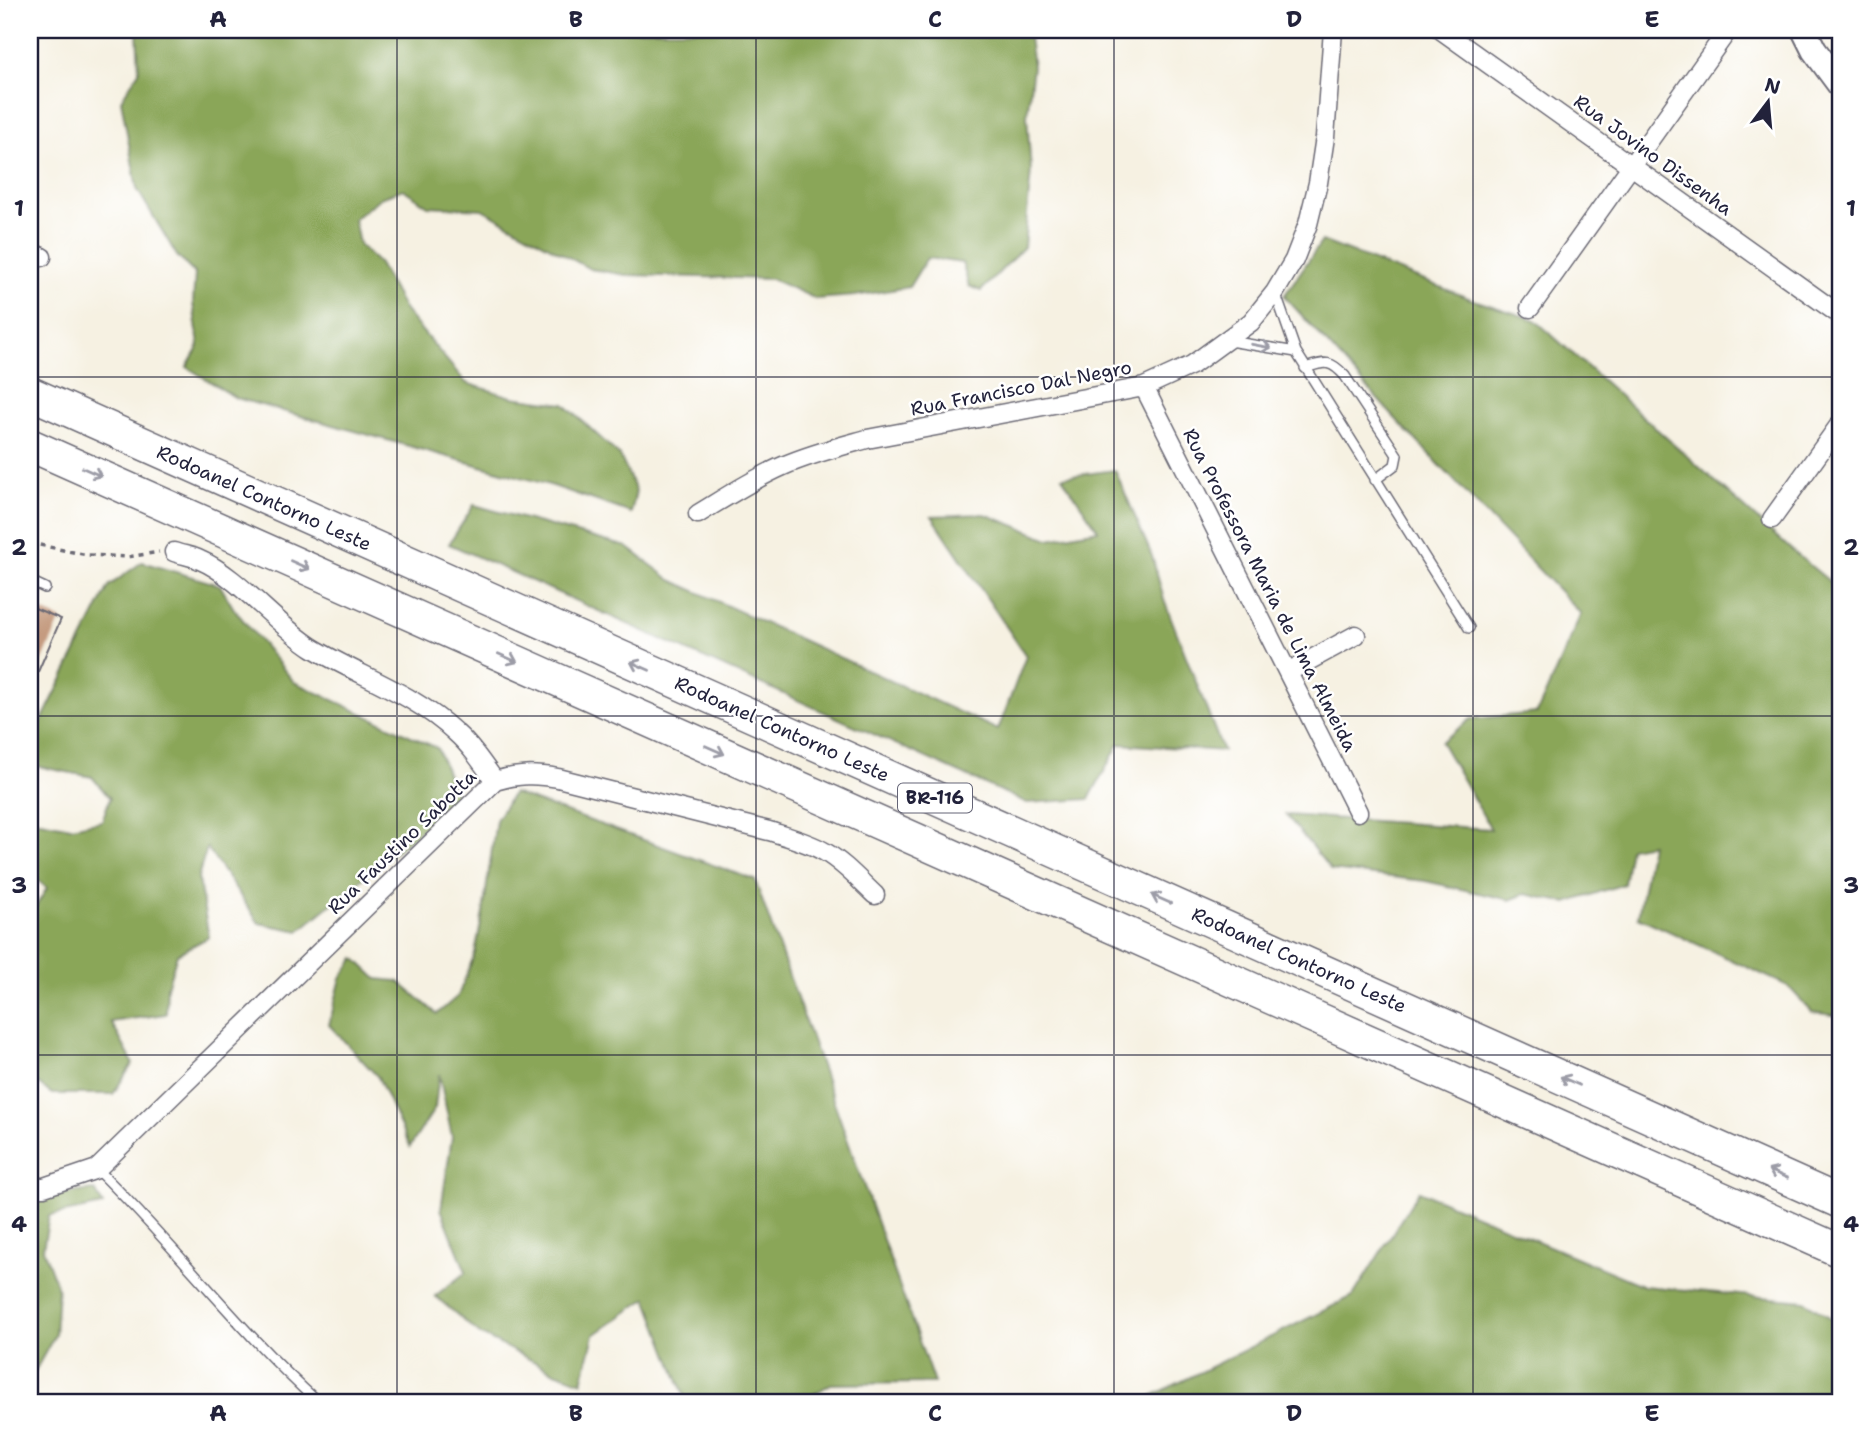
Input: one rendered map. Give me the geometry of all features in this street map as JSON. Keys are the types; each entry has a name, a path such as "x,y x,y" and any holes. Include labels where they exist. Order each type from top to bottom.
{"highway":[{"name":"Rodoanel Contorno Leste","path":"30,393 1835,1198"},
{"name":"BR-116","path":"30,444 1840,1251"}],"street":[{"name":"Rua Francisco Dal Negro","path":"698,514 748,483 823,450 867,439 1143,387 1192,365 1251,322 1275,292 1294,260 1308,224 1325,137 1333,30"},
{"name":"Rua Jovino Dissenha","path":"1441,30 1840,315"},
{"path":"1530,308 1728,30"},
{"path":"1804,30 1814,50 1840,85"},
{"name":"Rua Professora Maria de Lima Almeida","path":"1143,387 1358,812"},
{"path":"1772,519 1840,424"},
{"path":"174,552 200,560 222,572 288,630 313,648 391,689 454,730 478,757 495,782"},
{"path":"1288,672 1356,635"},
{"name":"Rua Faustino Sabotta","path":"30,1187 44,1187 97,1169 495,782 515,775 536,774 558,778 804,842 825,852 848,869 875,895"}],"lane":[{"path":"1275,292 1296,352 1305,368 1469,628"},
{"path":"1226,340 1296,352"},
{"path":"1305,368 1324,362 1335,365 1397,455 1395,465 1375,480"},
{"path":"30,581 46,588"},
{"path":"97,1169 239,1323 318,1402"}],"path":[{"path":"30,542 87,555 128,557 174,552"}],"green space":[{"path":"137,30 1028,30 1033,66 1027,116 1031,171 1024,247 981,291 969,286 962,263 927,258 909,287 816,299 772,279 626,275 590,269 482,209 428,206 403,189 380,198 354,219 359,244 379,264 405,311 466,383 512,397 564,404 620,456 636,491 631,513 553,486 236,398 187,367 199,346 193,303 195,274 177,256 137,189 121,100 139,71"},
{"path":"1322,241 1471,299 1535,320 1795,553 1840,590 1840,1016 1812,1012 1788,986 1638,917 1651,844 1630,848 1624,884 1567,903 1525,894 1510,900 1425,881 1331,870 1286,815 1491,829 1441,742 1471,719 1537,713 1581,614 1392,415 1284,296"},
{"path":"1115,470 1152,556 1164,600 1223,751 1119,744 1089,799 1027,803 449,544 474,505 627,547 671,580 998,730 1026,656 932,516 985,514 1049,539 1098,530 1062,477"},
{"path":"142,562 220,585 234,609 294,682 437,748 458,800 299,931 259,923 207,848 198,877 209,937 177,954 167,987 166,1014 111,1022 133,1063 113,1094 52,1094 30,1078 30,916 47,888 30,874 30,819 71,827 102,821 110,798 92,777 30,765 30,744 109,586"},
{"path":"513,793 755,880 934,1383 831,1384 800,1402 684,1402 685,1398 647,1298 594,1335 582,1382 555,1372 481,1335 435,1296 466,1272 441,1209 452,1137 439,1074 435,1108 410,1147 378,1077 329,1025 341,978 355,958 377,979 398,981 437,1014 458,996 475,953 496,820"},
{"path":"95,1190 103,1205 49,1216 43,1249 58,1289 55,1335 30,1380 30,1197"},
{"path":"1419,1191 1644,1286 1805,1301 1840,1324 1840,1402 1140,1402 1353,1296"}],"building":[{"path":"30,606 61,619 30,690"}]}
